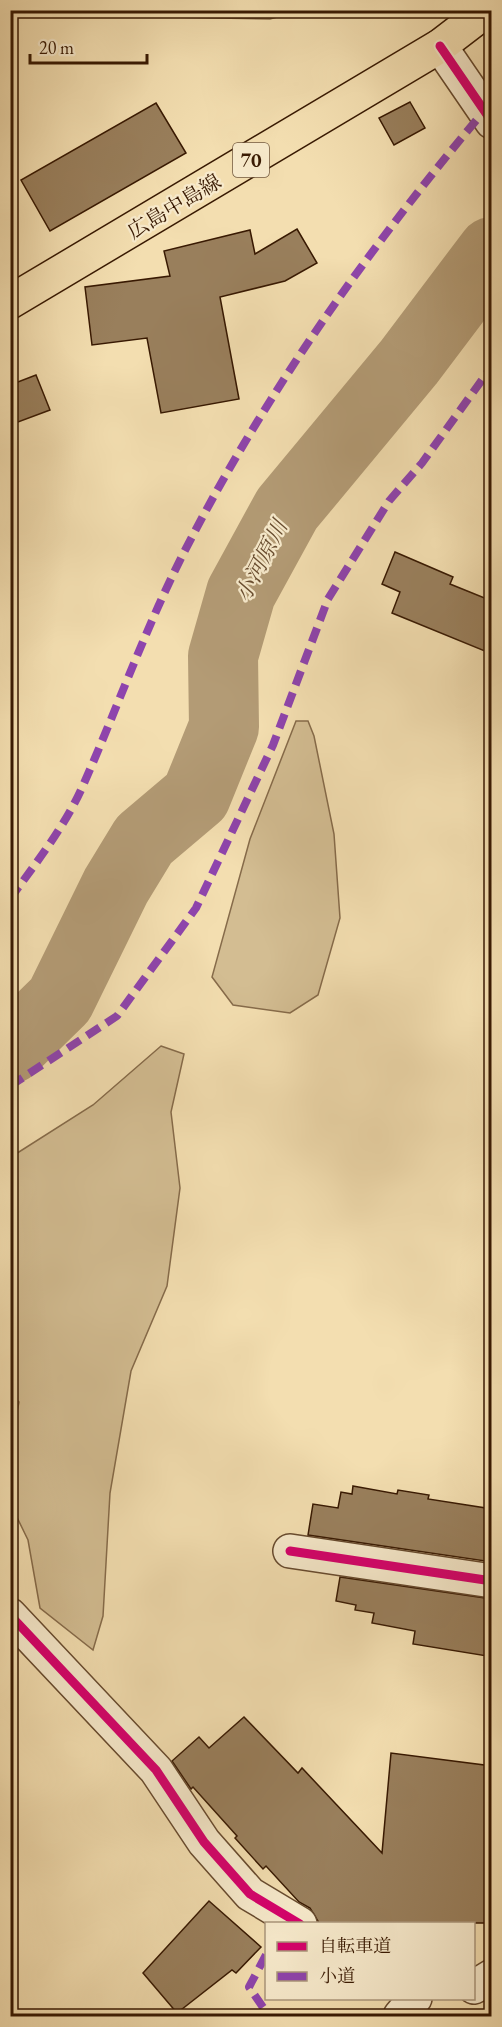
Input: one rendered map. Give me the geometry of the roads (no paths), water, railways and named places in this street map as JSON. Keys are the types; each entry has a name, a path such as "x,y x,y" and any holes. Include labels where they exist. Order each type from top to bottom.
{"main road":[{"name":"広島中島線","path":"10,303 440,46 487,10"}],"street":[{"path":"440,46 492,122"},
{"path":"290,1551 492,1581"},
{"path":"10,1615 148,1762 182,1806 204,1842 250,1894 298,1922"},
{"path":"475,1986 492,1976"},
{"path":"400,2016 413,2000"}],"waterway":[{"name":"小河原川","path":"10,1049 60,1000 116,886 144,840 196,796 224,727 223,656 241,593 287,509 409,362 492,252"}]}
